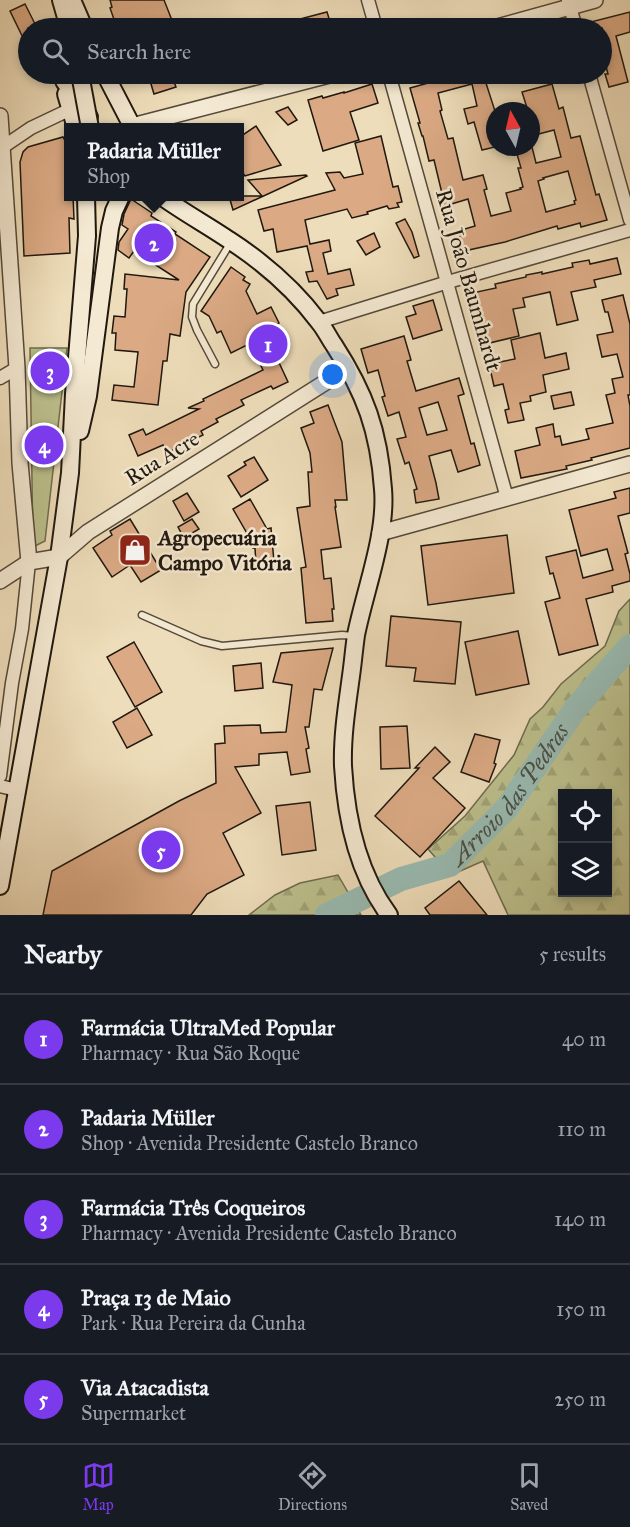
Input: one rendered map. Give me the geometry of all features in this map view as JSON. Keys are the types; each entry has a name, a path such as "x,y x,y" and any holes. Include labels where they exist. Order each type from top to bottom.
{"main road":[{"path":"52,0 55,18"},
{"path":"61,0 66,18"},
{"path":"72,0 80,18"},
{"path":"65,84 75,123"},
{"path":"68,84 93,123"},
{"path":"82,84 89,123"},
{"path":"110,84 130,123"},
{"path":"70,473 87,236 86,201"},
{"path":"0,886 2,863 59,557 80,394 98,201"},
{"path":"70,473 88,396 110,228 119,201"},
{"path":"168,201 231,241 272,272 292,291 319,322 348,368 362,393 374,430 384,491 380,533 356,636 346,711 343,764 352,834 365,872 378,900 389,915"},
{"path":"183,201 197,219"}],"street":[{"path":"368,0 373,18"},
{"path":"524,18 569,3 595,0"},
{"path":"569,3 573,18"},
{"path":"147,123 295,84"},
{"name":"Rua João Baumhardt","path":"392,84 507,498"},
{"path":"592,84 630,220"},
{"path":"2,148 30,128 71,109"},
{"path":"0,116 17,368 20,463 29,562 22,629 12,683 0,776"},
{"path":"319,322 630,230"},
{"path":"0,378 17,368"},
{"name":"Rua Acre","path":"59,557 87,532 348,368"},
{"path":"380,533 630,464"},
{"path":"0,581 29,562 59,557"},
{"path":"0,786 17,790"}],"lane":[{"path":"215,364 192,317 193,304 231,241"},
{"path":"142,615 201,641 222,646 342,635 356,636"}],"green space":[{"path":"30,348 67,348 45,541 33,547"},
{"path":"630,599 630,915 508,915 483,861 451,875 428,849 465,816 514,755 530,719 561,684 605,646 619,611"},
{"path":"338,875 361,915 249,915 275,895 300,883"}],"building":[{"path":"110,0 164,0 171,18 114,18 110,8 112,7"},
{"path":"25,4 32,18 18,18 18,27 10,11"},
{"path":"327,12 329,18 304,18"},
{"path":"630,12 630,32 616,36 628,82 609,87 608,84 612,84 612,18 606,18"},
{"path":"151,84 175,84 176,87 154,94"},
{"path":"372,84 378,103 350,112 359,140 323,151 308,100 344,93"},
{"path":"424,84 472,84 438,93 442,110 440,111 448,139 453,138 463,180 483,175 487,189 484,190 491,216 511,211 506,193 523,187 518,156 534,156 536,163 561,157 554,130 540,134 540,102 525,102 522,92 552,84 559,109 563,107 571,138 580,136 596,195 599,194 607,220 581,227 580,223 558,229 557,226 505,242 464,251 458,231 475,226 468,199 445,206 434,160 429,161 418,123 420,123 410,88","holes":["568,171 576,200 575,204 546,212 538,181"]},
{"path":"472,84 486,84 492,102 486,102 486,149 482,150 474,122 468,124 464,109 477,106"},
{"path":"288,107 297,120 288,125 276,112"},
{"path":"256,126 281,165 245,176 244,134"},
{"path":"381,136 393,187 398,186 402,202 397,203 399,207 389,209 387,206 352,218 347,209 305,220 310,244 329,240 331,251 323,253 328,274 350,269 354,285 336,289 338,295 327,299 317,281 309,282 306,272 313,271 307,246 277,252 273,229 264,231 258,210 335,190 326,173 340,172 344,178 363,174 355,143"},
{"path":"63,137 64,139 64,201 73,201 74,219 69,218 70,253 24,256 20,162 23,152 28,147"},
{"path":"307,176 233,210 230,201 244,201 244,196 262,196 248,180"},
{"path":"130,201 134,201 152,213 151,216 176,232 175,234 210,257 186,292 180,336 170,334 167,361 163,361 158,405 112,400 114,385 134,387 138,352 115,350 116,333 112,333 114,316 125,317 127,289 124,289 125,274 179,280 134,251 129,258 118,250 119,242 128,229 122,225"},
{"path":"405,219 412,232 419,256 414,258 396,223"},
{"path":"374,233 380,247 366,255 357,241"},
{"path":"617,258 621,274 594,280 596,287 571,292 578,320 557,325 550,292 523,298 525,307 513,309 519,336 481,345 476,323 479,322 472,293 496,288 495,284 526,277 526,275 573,267 572,263 589,260 590,264"},
{"path":"231,267 245,277 243,280 250,284 246,291 257,314 271,307 279,323 276,325 288,347 275,354 288,382 273,389 271,386 241,400 244,405 216,419 218,422 201,431 203,435 167,453 163,445 138,456 129,435 143,429 146,435 199,409 188,408 204,401 203,399 263,370 249,344 231,353 221,331 217,333 209,316 201,311"},
{"path":"623,295 630,324 630,395 628,395 630,448 566,466 567,469 521,478 515,451 540,445 536,428 553,424 555,437 560,436 562,445 589,439 586,429 613,423 606,395 615,393 612,379 623,377 617,354 602,357 597,335 613,332 602,300"},
{"path":"433,300 442,330 413,339 406,317 416,314 413,306"},
{"path":"540,333 545,358 566,353 569,369 543,375 546,392 530,396 531,401 520,403 524,420 508,423 505,410 509,409 503,384 494,386 489,364 515,359 511,340"},
{"path":"404,336 411,360 407,361 416,391 459,378 464,394 458,396 471,444 474,443 480,465 458,472 451,450 429,456 439,499 416,503 414,490 417,489 409,462 405,464 397,439 406,437 399,412 388,416 382,397 385,396 378,370 368,373 361,349","holes":["438,402 447,430 427,435 419,408"]},
{"path":"59,359 61,380 41,382 39,361"},
{"path":"571,392 574,405 554,409 551,396"},
{"path":"328,405 342,442 347,500 335,500 341,547 321,550 324,579 331,578 333,621 306,623 301,568 306,567 297,508 310,506 308,472 312,472 310,453 301,428 314,423 310,412"},
{"path":"254,457 268,480 241,497 228,476 246,465 244,462"},
{"path":"630,488 630,513 618,516 628,553 625,554 630,581 612,586 613,592 586,599 598,645 559,655 545,602 560,598 546,557 576,550 583,578 613,570 607,549 581,556 569,510 616,498 614,492"},
{"path":"187,493 199,512 184,521 173,501"},
{"path":"250,499 267,529 271,528 274,562 256,564 255,548 233,509"},
{"name":"Agropecuária Campo Vitória","path":"130,519 161,570 141,582 130,565 112,577 93,548 112,535 110,531"},
{"path":"192,519 199,529 184,538 178,527"},
{"path":"507,535 514,593 428,605 421,546"},
{"path":"391,616 461,622 455,684 414,681 416,668 386,666"},
{"path":"518,631 529,684 476,695 465,642"},
{"path":"134,642 162,692 135,707 107,657"},
{"path":"333,648 322,690 314,689 309,727 305,727 310,772 291,775 287,752 259,754 259,765 235,767 261,813 223,833 244,875 207,894 191,915 43,915 52,871 216,783 215,744 225,743 224,726 260,725 261,733 286,732 292,685 273,682 281,653"},
{"path":"261,663 263,688 235,691 233,666"},
{"path":"137,708 152,735 127,748 113,722"},
{"path":"407,726 410,768 381,769 380,727"},
{"path":"475,734 500,740 494,763 496,764 489,782 461,772"},
{"path":"435,747 450,762 433,778 465,808 420,857 375,816"},
{"path":"310,802 316,850 282,855 276,806"},
{"path":"459,881 487,915 430,915 425,908"}],"waterway":[{"name":"Arroio das Pedras","path":"327,915 401,879 450,865 507,808 576,708 630,646"}],"place":[{"name":"Padaria Müller","path":"154,243"},
{"name":"Farmácia UltraMed Popular","path":"268,344"},
{"name":"Farmácia Três Coqueiros","path":"50,371"},
{"name":"Praça 13 de Maio","path":"44,445"},
{"name":"Agropecuária Campo Vitória","path":"135,550"},
{"name":"Via Atacadista","path":"161,850"}]}
